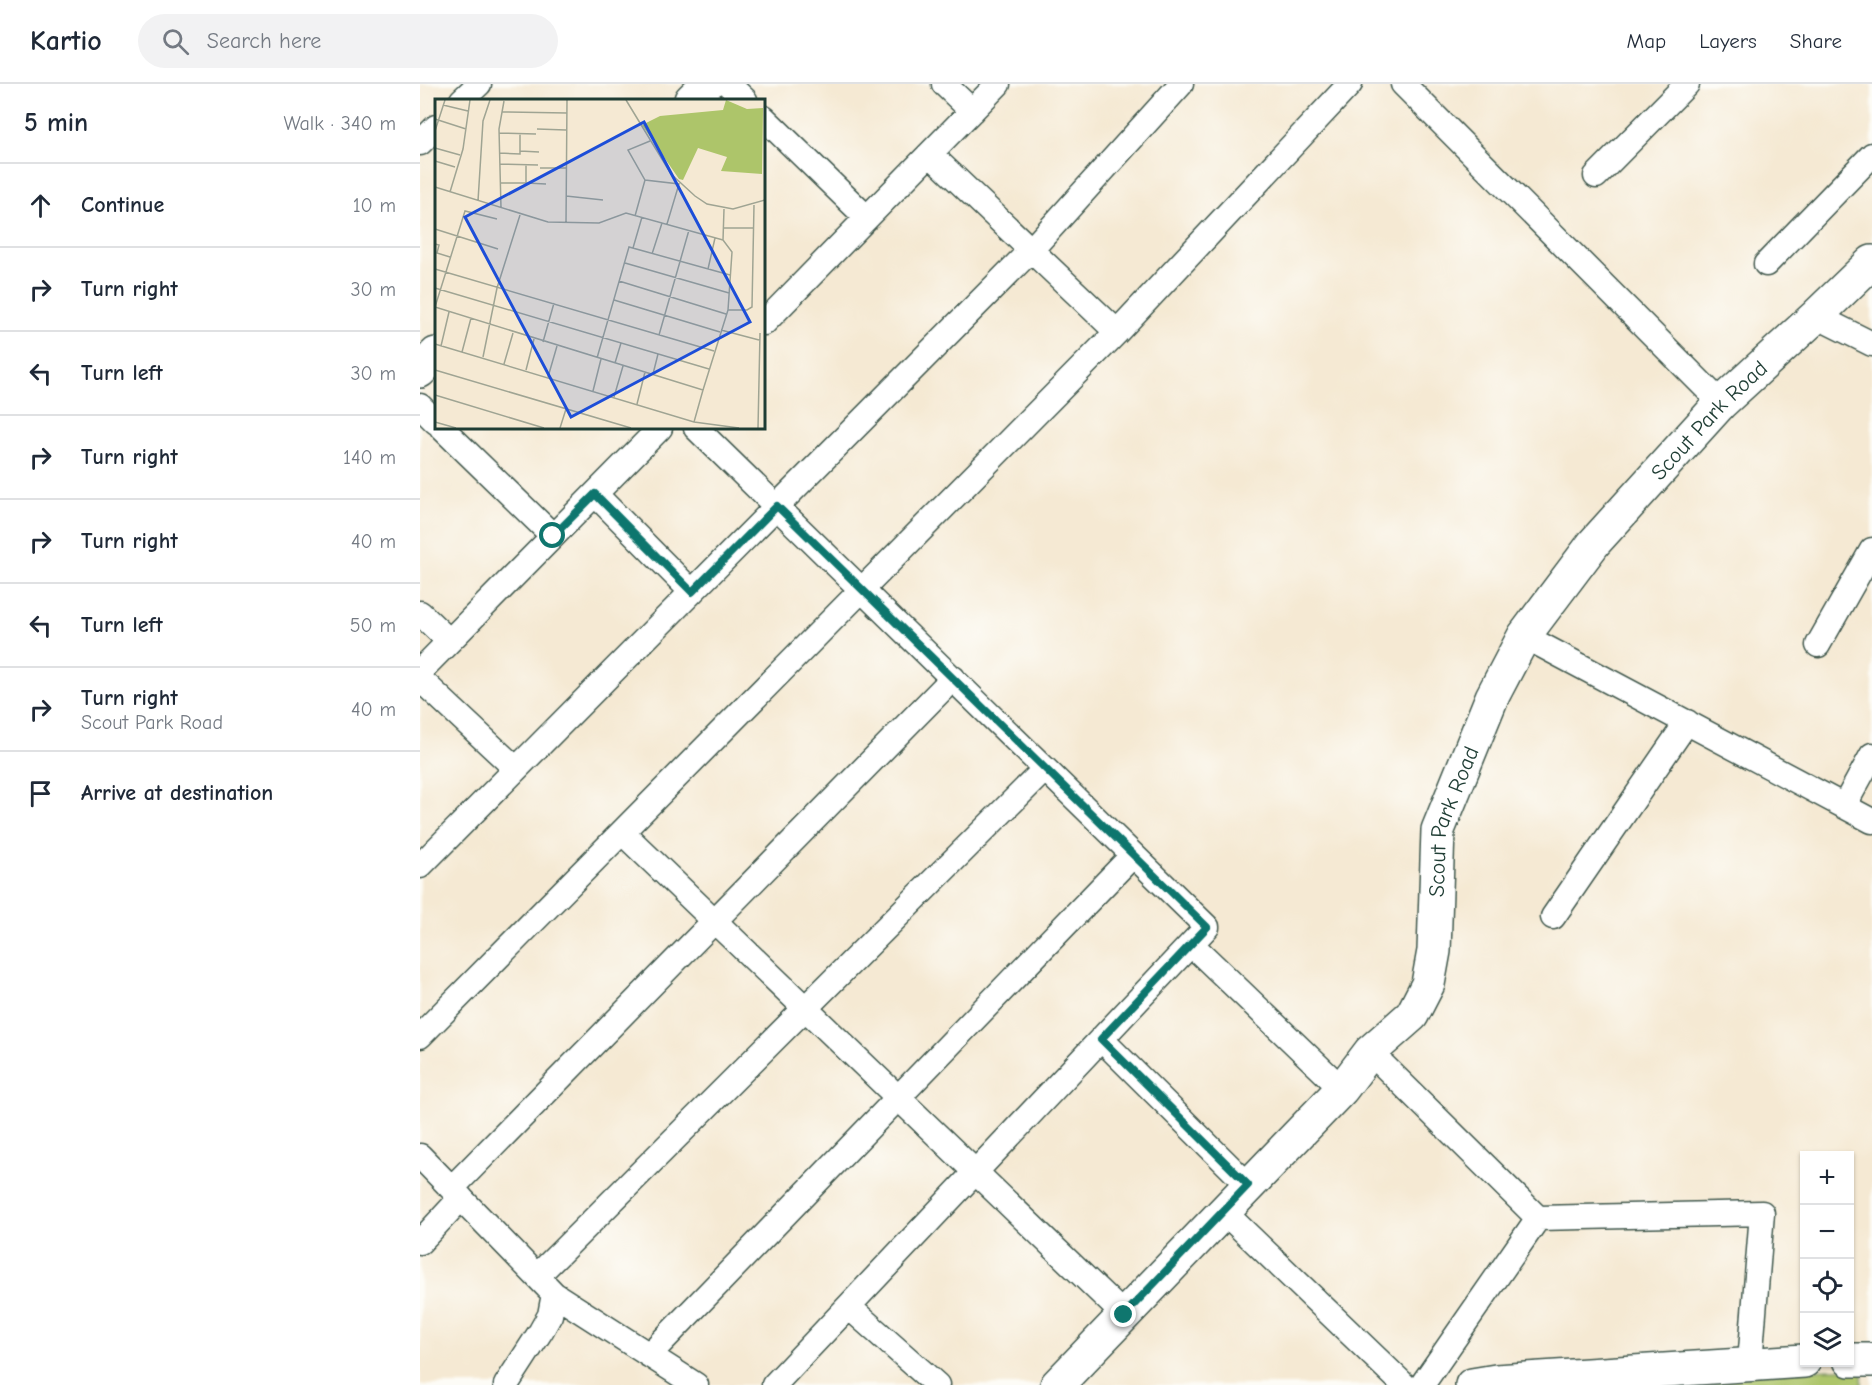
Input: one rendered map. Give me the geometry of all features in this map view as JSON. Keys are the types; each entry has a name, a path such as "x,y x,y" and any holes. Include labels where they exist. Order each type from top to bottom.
{"main road":[{"path":"692,99 707,84"},
{"name":"Scout Park Road","path":"1057,1385 1342,1089 1370,1052 1412,1015 1428,984 1434,951 1438,830 1492,698 1524,636 1594,543 1721,404 1872,262"},
{"path":"420,371 435,355"},
{"path":"1854,1360 1872,1360"},
{"path":"1472,1385 1496,1381 1800,1361"}],"street":[{"path":"463,99 479,84"},
{"path":"728,84 745,99"},
{"path":"944,84 972,111"},
{"path":"765,322 998,84"},
{"path":"420,866 1031,250 1181,84"},
{"path":"420,1036 1117,332 1350,84"},
{"path":"1403,84 1721,404"},
{"path":"1596,176 1688,84"},
{"path":"765,119 867,218"},
{"path":"420,143 435,128"},
{"path":"930,154 1117,332"},
{"path":"1766,264 1872,155"},
{"path":"1816,316 1872,344"},
{"path":"420,406 435,421"},
{"path":"443,429 553,536"},
{"path":"420,671 656,429"},
{"path":"697,429 1207,927 774,1385"},
{"path":"595,494 692,592"},
{"path":"1818,645 1872,550"},
{"path":"420,613 449,641"},
{"path":"1524,636 1872,821"},
{"path":"420,1242 456,1193 714,921 953,678"},
{"path":"420,680 516,769"},
{"path":"1553,917 1687,722"},
{"path":"1844,806 1872,755"},
{"path":"537,1276 1045,769"},
{"path":"622,832 1124,1315"},
{"path":"649,1355 1133,855"},
{"path":"1191,944 1342,1089"},
{"path":"1101,1039 1248,1185"},
{"path":"1370,1052 1538,1218 1762,1213 1750,1364"},
{"path":"420,1156 554,1294 696,1385"},
{"path":"1224,1212 1404,1385"},
{"path":"1422,1385 1538,1218"},
{"path":"506,1385 542,1331 550,1315 554,1294"},
{"path":"849,1306 937,1385"}],"green space":[{"path":"1863,1368 1862,1385 1592,1385 1742,1372"}],"route":[{"path":"553,536 595,494 692,592 777,506 1207,927 1101,1039 1248,1185 1124,1315"}]}
